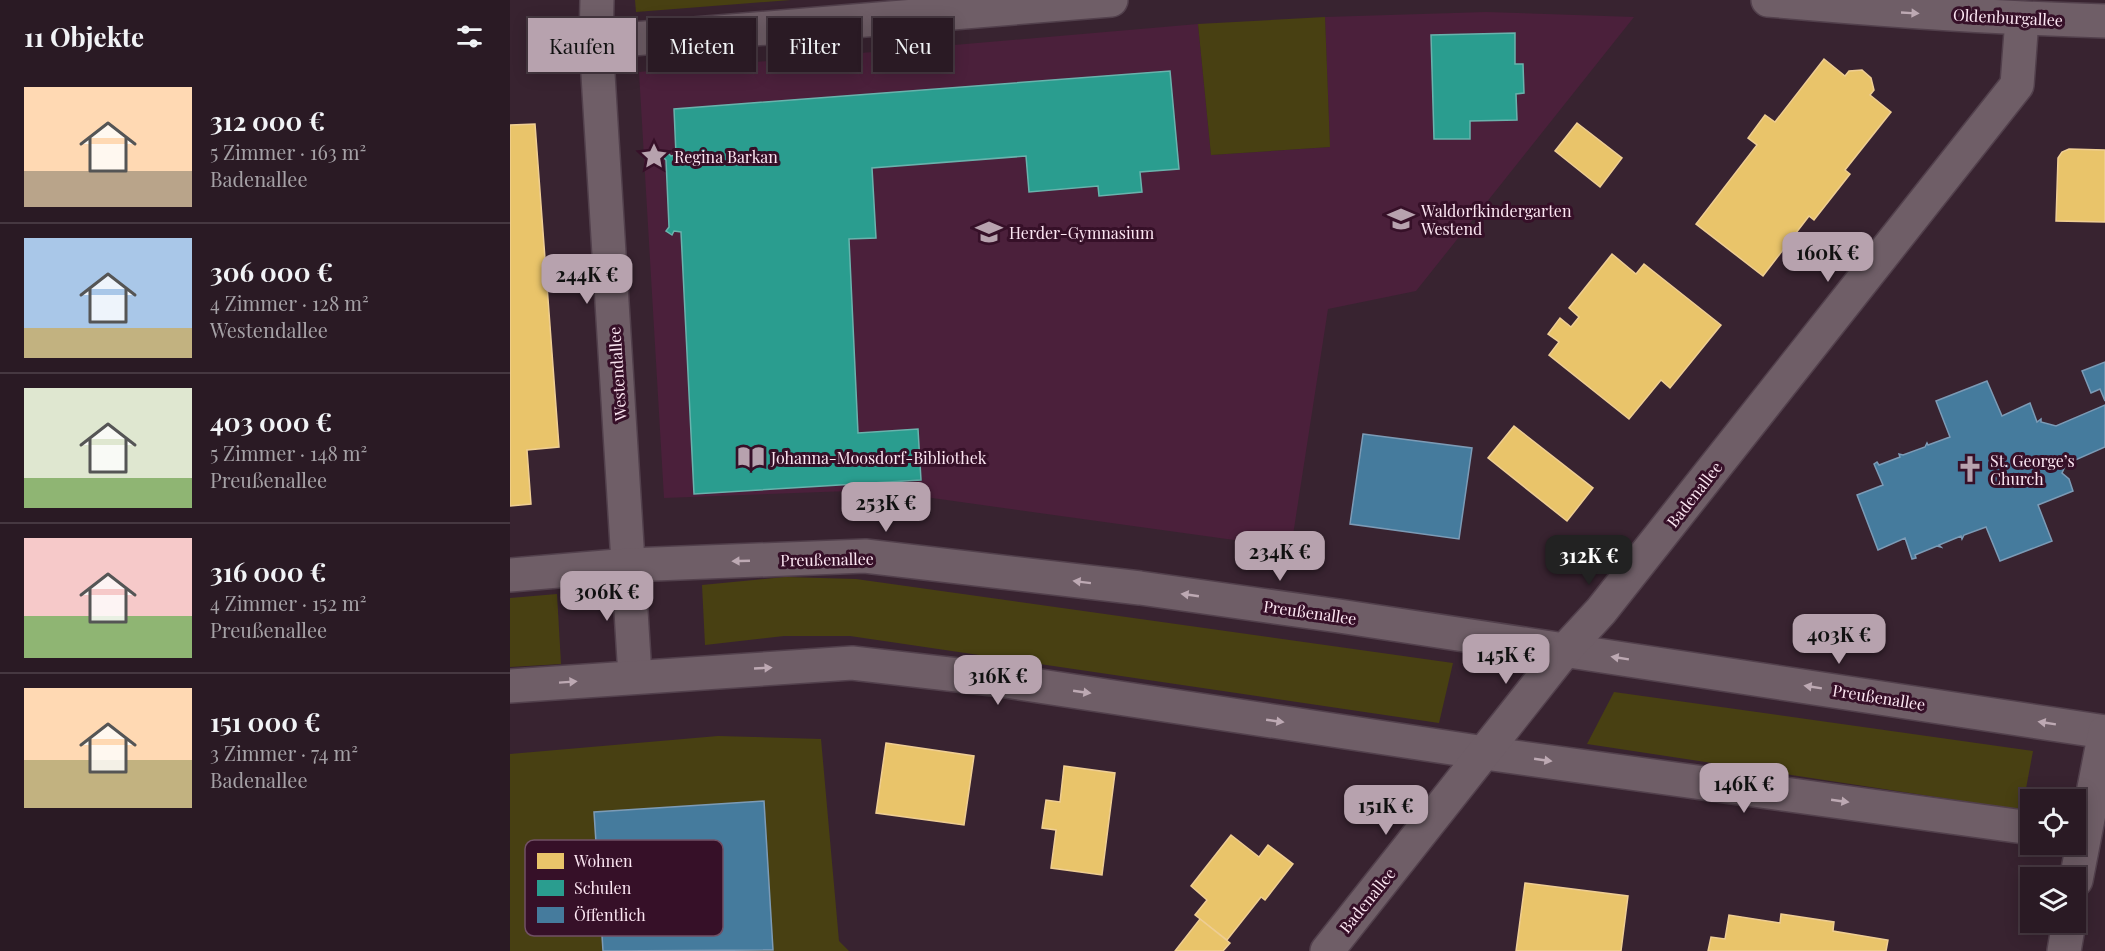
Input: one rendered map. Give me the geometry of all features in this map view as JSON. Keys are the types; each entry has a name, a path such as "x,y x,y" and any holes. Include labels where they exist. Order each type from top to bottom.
{"street":[{"name":"Westendallee","path":"597,0 597,18"},
{"path":"636,39 1111,0"},
{"name":"Oldenburgallee","path":"1768,0 2022,19 2105,21"},
{"name":"Badenallee","path":"1327,951 1566,650 1601,611 2017,85 2022,19"},
{"name":"Westendallee","path":"598,72 630,565 635,676"},
{"name":"Preußenallee","path":"510,575 630,565 865,556 1140,588 2105,732 2088,836 2080,867"},
{"path":"510,686 852,663 993,679 1485,753 2020,826"},
{"path":"2064,951 2067,933"}],"shaded area":[{"path":"635,0 791,0 636,12"},
{"name":"Herder-Gymnasium","path":"1486,12 1634,17 1416,291 1328,309 1291,548 875,490 664,498 639,72 756,72 756,62 768,61 768,72 861,72 861,53 873,52 873,72 953,72 953,45 1198,24 1211,155 1330,147 1325,17"},
{"path":"1325,17 1330,147 1211,155 1198,24"},
{"path":"785,577 856,579 1453,663 1439,723 850,636 784,636 705,645 702,585"},
{"path":"557,594 561,664 510,667 510,598"},
{"path":"1614,692 2033,751 2026,789 2020,789 2020,810 1587,744"},
{"path":"718,736 821,739 839,941 849,951 510,951 510,754"}],"building: Wohnen":[{"path":"1824,59 1845,76 1849,71 1862,70 1871,78 1874,90 1870,95 1891,112 1845,170 1850,174 1814,220 1809,216 1763,276 1696,224 1757,145 1748,138 1765,115 1775,122"},
{"path":"1577,123 1622,158 1600,187 1555,151"},
{"path":"535,124 559,447 527,450 531,504 510,506 510,125"},
{"path":"2069,149 2105,150 2105,222 2056,221 2058,158 2062,152"},
{"path":"1612,254 1636,274 1644,264 1721,325 1670,388 1661,380 1629,419 1549,355 1559,342 1548,334 1560,318 1571,327 1579,317 1569,308"},
{"path":"1514,426 1593,488 1567,521 1488,458"},
{"path":"886,743 974,756 964,825 876,813"},
{"path":"1064,766 1115,773 1102,875 1051,868 1056,830 1042,828 1046,800 1060,802"},
{"path":"1231,835 1259,857 1268,845 1293,864 1265,900 1261,897 1227,940 1195,915 1207,900 1191,886"},
{"path":"1525,883 1628,896 1621,951 1516,951"},
{"path":"1781,914 1834,922 1833,931 1888,940 1886,951 1708,951 1711,937 1725,939 1729,915 1780,923"},
{"path":"1200,919 1230,943 1223,951 1175,951"}],"building: Schulen":[{"path":"1515,33 1515,64 1523,64 1524,93 1516,94 1517,120 1470,121 1470,139 1434,139 1431,35"},
{"path":"1170,71 1179,169 1140,172 1142,192 1099,196 1098,186 1029,192 1026,156 872,168 876,238 849,239 858,433 918,429 921,480 694,494 681,232 674,231 672,235 666,231 669,227 666,160 662,156 666,151 671,156 676,155 674,109"}],"building: Öffentlich":[{"path":"2105,362 2105,401 2100,389 2091,393 2082,371"},
{"name":"St. George’s Church","path":"1987,381 2002,416 2030,403 2037,422 2041,419 2041,422 2056,426 2105,405 2105,447 2066,464 2062,473 2069,479 2073,491 2038,505 2052,541 2000,561 1986,527 1964,535 1962,539 1961,536 1939,545 1941,547 1937,546 1915,555 1916,558 1912,559 1905,538 1878,550 1857,495 1883,485 1874,464 1877,462 1879,465 1900,457 1899,454 1903,455 1925,447 1927,443 1928,445 1950,437 1936,401"},
{"path":"1363,434 1472,448 1459,539 1350,524"},
{"path":"764,801 773,950 603,951 602,936 723,936 723,840 596,840 594,812"}],"place":[{"name":"Regina Barkan","path":"654,156"},
{"name":"Waldorfkindergarten Westend","path":"1401,219"},
{"name":"Herder-Gymnasium","path":"989,232"},
{"name":"Johanna-Moosdorf-Bibliothek","path":"751,457"},
{"name":"St. George’s Church","path":"1970,469"}]}
